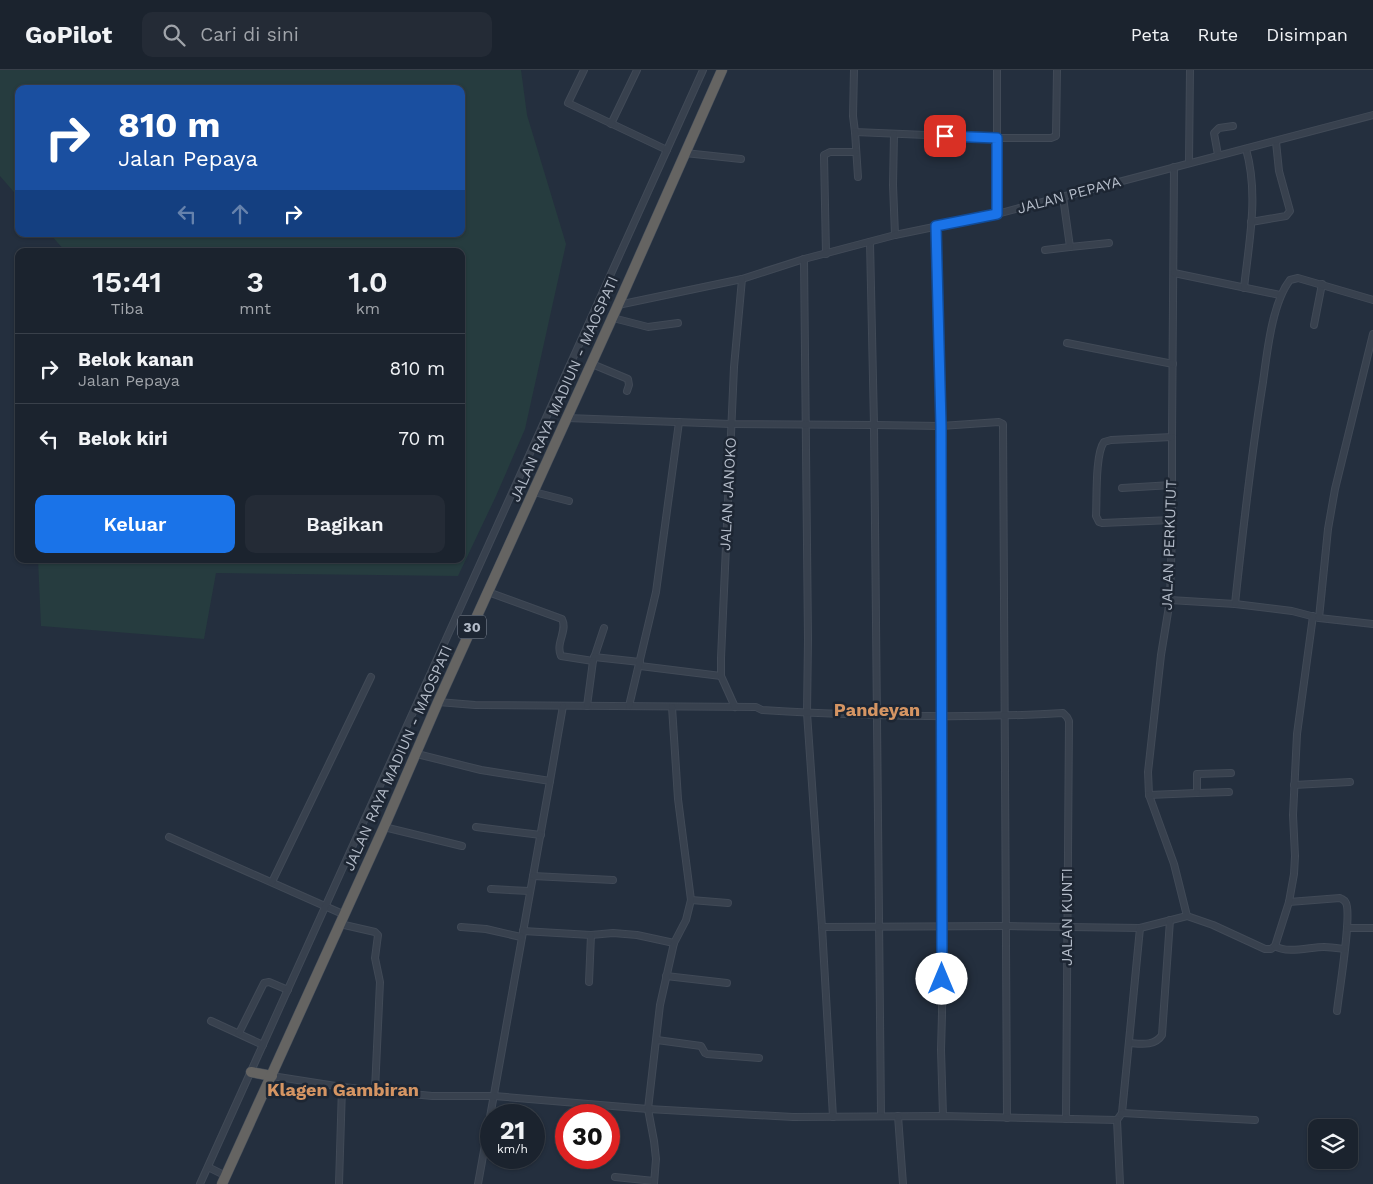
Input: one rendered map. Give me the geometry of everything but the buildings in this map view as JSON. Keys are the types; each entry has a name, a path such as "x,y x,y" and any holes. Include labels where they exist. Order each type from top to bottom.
{"highway":[{"name":"JALAN RAYA MADIUN - MAOSPATI","path":"224,1180 417,754 438,702 613,318 722,70"},
{"path":"251,1072 272,1076"}],"street":[{"path":"584,70 568,103 667,150"},
{"path":"611,124 637,70"},
{"path":"200,1184 324,906 426,686 507,501 704,70"},
{"path":"854,70 853,116 858,177"},
{"path":"997,214 998,70"},
{"path":"855,132 997,138 1051,138 1056,136 1057,70"},
{"path":"1189,163 1190,70"},
{"name":"JALAN PEPAYA","path":"618,305 742,279 804,259 895,235 997,214 1373,115"},
{"path":"1218,156 1214,133 1219,128 1233,126"},
{"path":"894,134 893,185 895,235"},
{"path":"1251,222 1286,216 1290,211 1279,171 1276,142"},
{"path":"1244,288 1253,182 1246,149"},
{"path":"826,254 824,156 830,152 856,152"},
{"path":"685,153 740,159"},
{"name":"JALAN PERKUTUT","path":"1174,167 1170,600 1161,655 1148,772 1149,795 1174,864 1187,916"},
{"path":"1063,197 1070,247"},
{"path":"936,226 941,426 940,716 941,1050 943,1116"},
{"path":"870,242 874,425 881,1116"},
{"path":"1045,250 1109,243"},
{"path":"804,259 807,713 833,1117"},
{"path":"1174,274 1280,295"},
{"path":"1236,604 1250,464 1266,361 1280,295 1290,280 1295,278 1322,284 1373,300"},
{"name":"JALAN JANOKO","path":"735,707 721,676 720,661 731,424 742,279"},
{"path":"1314,325 1322,284"},
{"path":"613,318 642,327 678,323"},
{"path":"1276,946 1289,902 1295,856 1294,785 1297,734 1328,529 1335,489 1373,334"},
{"path":"1067,344 1173,364"},
{"path":"592,364 628,379 627,391"},
{"path":"567,418 731,424 941,426 999,422 1003,424 1007,1118"},
{"path":"629,706 656,592 679,422"},
{"path":"1172,437 1104,442 1099,461 1096,516 1099,522 1102,523 1172,520"},
{"path":"1122,488 1172,485"},
{"path":"534,492 569,501"},
{"path":"488,592 562,619 564,625 558,650 561,656 640,664 721,676"},
{"path":"1170,600 1236,604 1373,624"},
{"path":"587,706 593,659 604,628"},
{"path":"272,882 370,677"},
{"path":"438,702 475,706 735,707 807,713 1004,716"},
{"path":"478,1184 563,706"},
{"path":"615,1177 654,1182 656,1159 648,1109 660,1005 674,943 686,920 690,900 688,870 678,799 672,706"},
{"name":"JALAN KUNTI","path":"1004,716 1063,713 1069,720 1066,1120"},
{"path":"417,754 481,770 550,781"},
{"path":"1197,792 1198,774 1231,773"},
{"path":"1294,785 1350,782"},
{"path":"1149,795 1229,792"},
{"path":"384,827 462,846"},
{"path":"476,827 541,835"},
{"path":"169,837 324,906 342,919 375,932 378,935 375,958 380,982 376,1090"},
{"path":"533,876 613,880"},
{"path":"491,889 529,891"},
{"path":"1289,902 1336,898 1343,899 1347,904 1347,928 1337,1011"},
{"path":"690,900 728,903"},
{"path":"822,927 1006,926 1140,928 1187,916 1213,925 1265,949 1276,946 1279,949 1298,950 1322,947 1344,949"},
{"path":"1130,1043 1152,1043 1159,1040 1162,1035 1170,920"},
{"path":"461,926 522,934 591,935 613,933 637,935 674,943"},
{"path":"1120,1184 1117,1120 1122,1113 1140,928"},
{"path":"1347,928 1373,928"},
{"path":"588,982 591,935"},
{"path":"666,976 727,983"},
{"path":"239,1033 264,982 270,982 288,990"},
{"path":"211,1021 263,1046"},
{"path":"657,1040 701,1046 706,1054 759,1058"},
{"path":"272,1076 342,1087 432,1096 494,1096 648,1109 793,1117 943,1116 1117,1120"},
{"path":"339,1184 342,1087"},
{"path":"1122,1113 1255,1120"},
{"path":"898,1116 904,1184"},
{"path":"208,1167 224,1180"}],"green space":[{"path":"0,70 521,70 527,115 566,244 525,429 465,561 465,248 62,248 53,237 465,237 465,85 15,85 15,193 0,176"},
{"path":"38,563 464,563 458,576 216,573 204,639 41,626"}],"district":[{"name":"Pandeyan","path":"877,709"},
{"name":"Klagen Gambiran","path":"343,1089"}],"route":[{"path":"942,979 940,716 941,426 936,226 997,214 997,138 945,136"}]}
